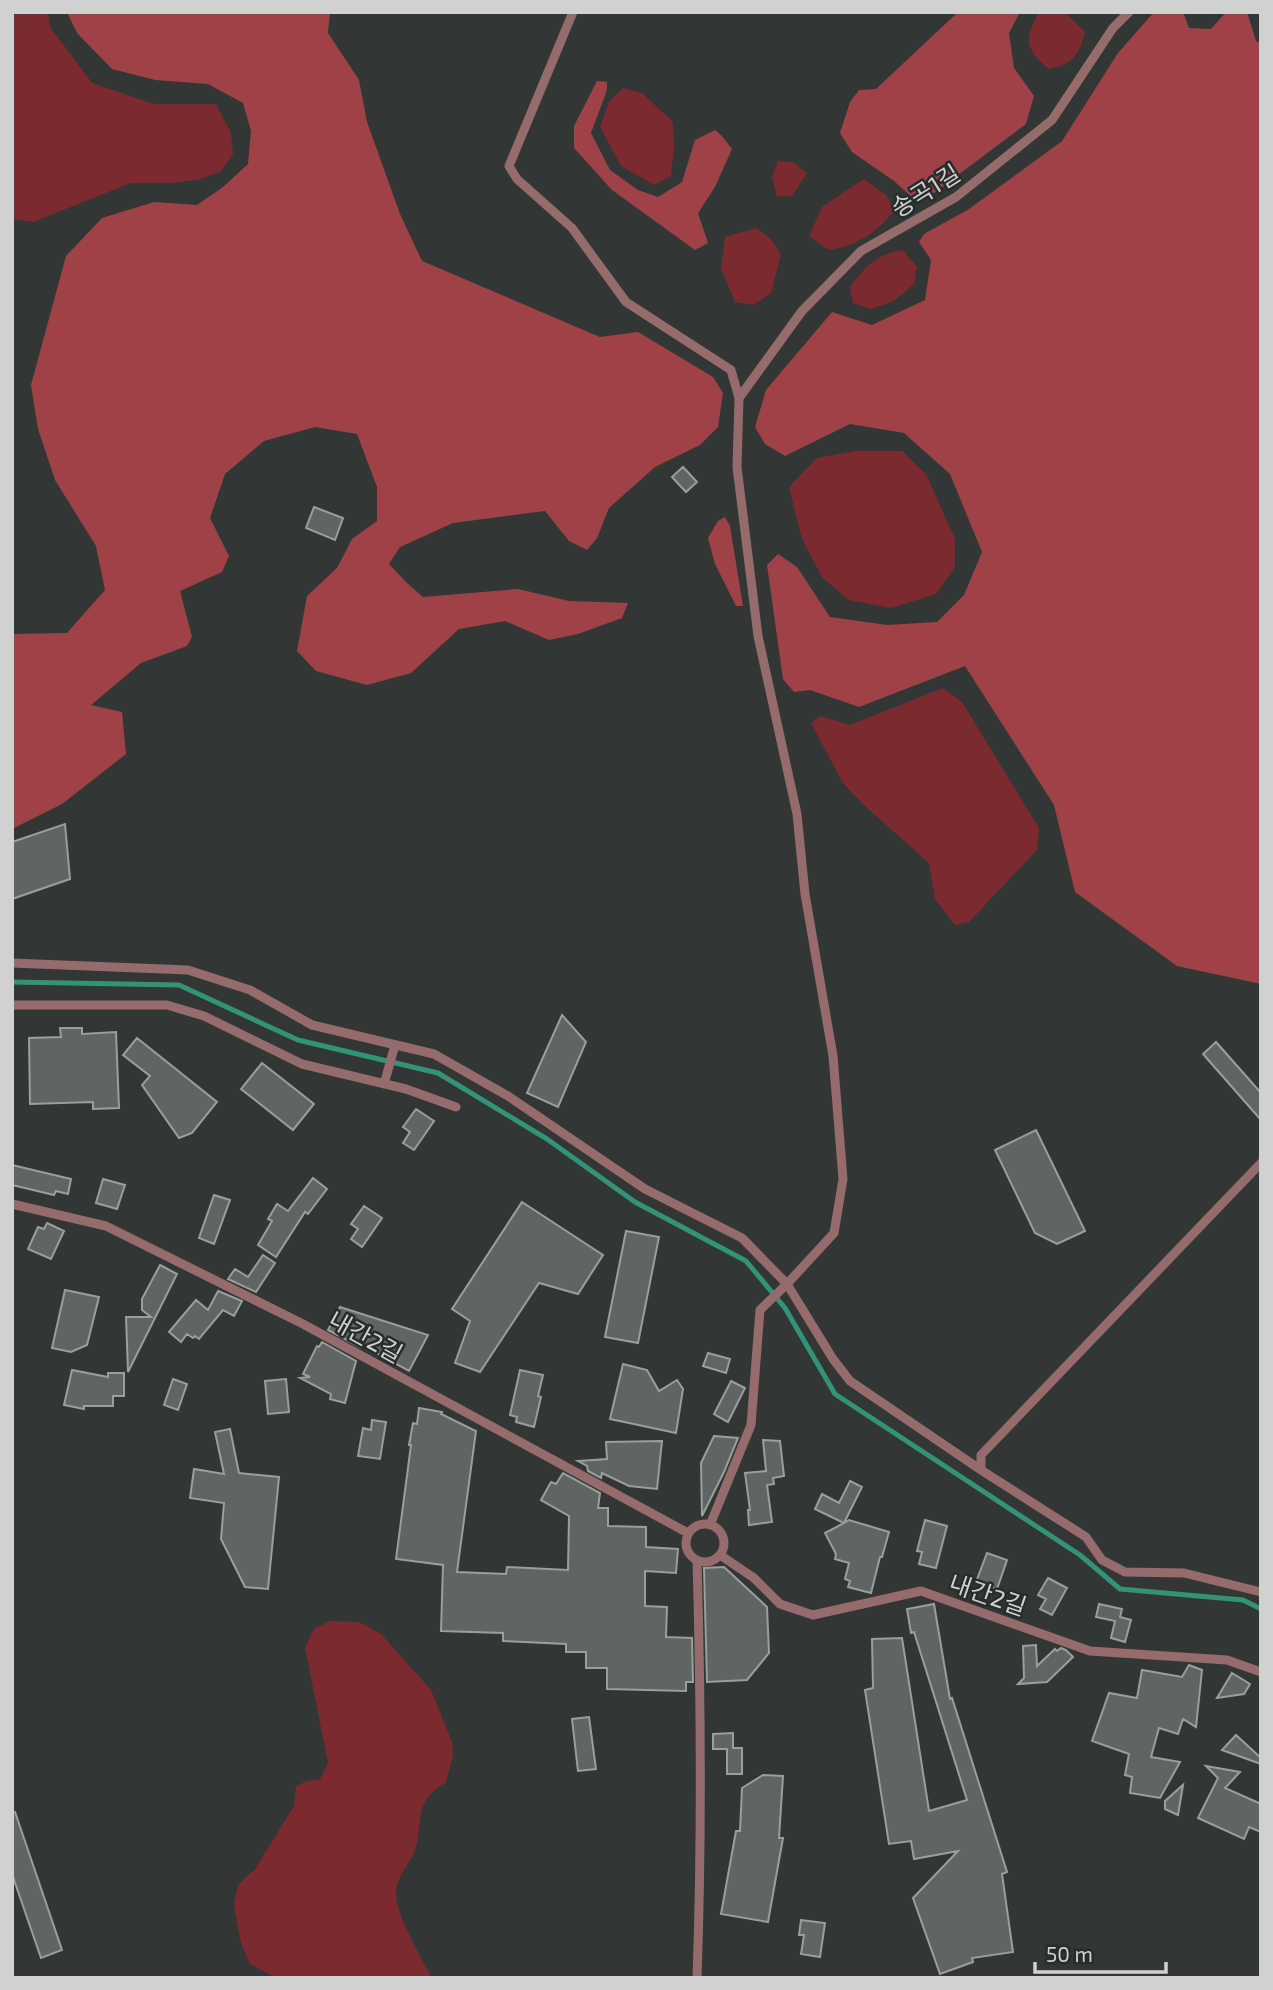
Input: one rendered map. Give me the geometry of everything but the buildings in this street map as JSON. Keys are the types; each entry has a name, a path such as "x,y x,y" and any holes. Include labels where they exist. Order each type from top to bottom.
{"lane":[{"path":"573,12 509,166 517,179 572,228 625,302 732,370 739,398 737,467 758,636 797,814 806,894 833,1056 843,1179 834,1233 760,1310 751,1425 710,1525"},
{"name":"송곡1길","path":"739,398 802,311 862,251 956,197 1052,120 1113,27 1129,12"},
{"path":"12,963 188,970 250,990 312,1025 434,1054 508,1096 645,1189 742,1238 787,1284 833,1359 850,1381 1086,1537 1102,1560 1125,1573 1184,1573 1261,1592"},
{"path":"12,1005 167,1005 204,1016 302,1064 406,1089 456,1107"},
{"path":"384,1084 395,1045"},
{"path":"981,1469 981,1455 1261,1163"},
{"name":"내간2길","path":"12,1204 106,1226 303,1324 688,1533"},
{"path":"710,1525 722,1535 723,1548 720,1555 709,1562 697,1560 687,1548 688,1533 698,1527 710,1525"},
{"name":"내간2길","path":"720,1555 754,1578 780,1604 813,1615 921,1591 1090,1651 1227,1660 1261,1672"},
{"path":"697,1560 701,1698 701,1873 697,1978"}],"shaded area":[{"path":"12,12 48,12 50,27 92,83 154,104 216,104 231,133 233,154 221,171 201,179 173,183 131,183 33,222 12,219"},
{"path":"67,12 330,12 328,33 359,80 367,122 400,214 422,261 600,337 638,332 713,377 723,393 718,427 700,445 655,467 609,508 597,538 587,550 569,541 545,511 453,523 400,547 389,564 423,597 518,589 569,601 628,603 622,618 578,634 549,640 505,621 459,629 411,673 367,685 316,671 297,651 307,596 337,568 352,539 377,521 377,487 357,434 315,427 264,441 225,474 210,518 229,556 222,572 180,591 192,637 187,646 141,663 91,705 122,712 126,754 62,804 12,829 12,634 67,633 105,590 96,546 55,480 38,429 31,385 66,256 102,218 154,202 197,205 223,187 248,164 251,131 243,103 208,84 155,80 112,69 77,33"},
{"path":"958,12 1020,12 1009,33 1014,68 1034,96 1026,124 930,196 914,199 894,181 852,152 840,133 850,102 859,90 876,89"},
{"path":"1039,12 1064,12 1085,32 1074,57 1064,65 1049,69 1031,50 1029,37"},
{"path":"1154,12 1183,12 1189,28 1211,29 1226,12 1247,12 1256,41 1261,43 1261,984 1177,966 1075,892 1054,805 965,666 859,707 810,690 794,692 783,679 767,565 778,554 797,567 830,617 887,625 937,622 964,595 982,552 950,474 904,433 850,424 785,456 765,444 755,427 766,390 832,312 872,325 925,300 931,260 919,242 924,234 969,209 1062,141 1118,53"},
{"path":"597,81 607,82 607,90 591,133 610,170 638,190 658,197 682,182 695,140 715,130 732,149 715,187 698,213 708,243 695,250 612,190 574,148 574,126"},
{"path":"623,88 642,93 673,122 671,176 654,185 621,166 600,127 609,102"},
{"path":"778,161 793,162 807,173 792,196 777,196 772,177"},
{"path":"864,179 886,195 895,210 888,218 866,237 840,248 829,250 809,236 822,207"},
{"path":"756,228 771,239 781,254 771,293 753,305 735,302 721,269 725,237"},
{"path":"903,250 917,267 914,284 894,301 871,309 853,303 850,287 867,267 879,258"},
{"path":"855,451 902,451 926,474 955,539 955,567 936,594 891,608 849,600 822,577 802,539 789,487 817,458"},
{"path":"725,517 730,526 743,606 736,606 715,564 708,538 718,521"},
{"path":"943,688 962,702 1039,828 1037,850 969,922 955,925 935,899 929,863 843,783 811,723 820,716 850,725"},
{"path":"330,1621 359,1622 381,1634 431,1690 452,1742 453,1756 446,1782 424,1804 416,1847 399,1880 396,1892 404,1923 432,1978 276,1978 250,1964 241,1943 234,1905 238,1885 255,1869 294,1806 296,1787 306,1781 320,1779 328,1763 305,1647 314,1629"}],"waterway":[{"path":"12,982 179,985 298,1040 438,1073 547,1139 635,1202 746,1261 785,1308 835,1394 1080,1555 1120,1589 1243,1600 1261,1609"}]}
